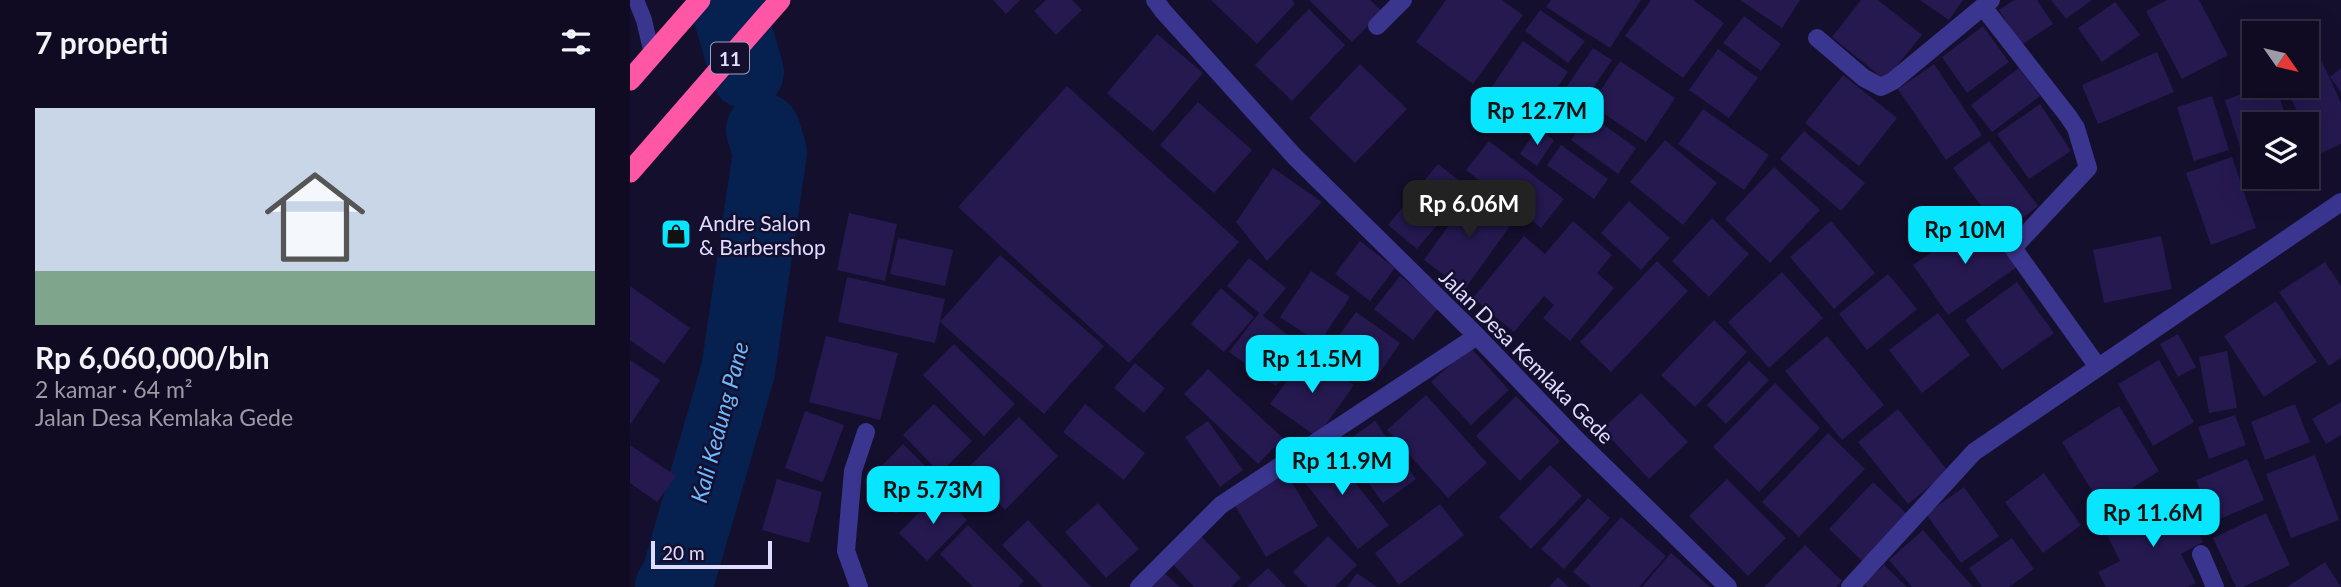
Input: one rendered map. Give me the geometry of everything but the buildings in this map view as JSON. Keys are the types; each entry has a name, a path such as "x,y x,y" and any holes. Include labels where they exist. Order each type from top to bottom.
{"highway":[{"path":"630,80 700,0"},
{"name":"11","path":"630,172 780,0"}],"street":[{"name":"Jalan Desa Kemlaka Gede","path":"1156,0 1294,156 1477,336 1720,584"},
{"path":"1377,26 1403,0"},
{"path":"1816,38 1864,78 1881,87 1893,81 1987,3 2076,128 2088,169 2013,248 2098,367"},
{"path":"1850,587 1974,452 2341,202"},
{"path":"1139,587 1221,505 1477,336"},
{"path":"859,587 846,551 853,471 866,432"},
{"path":"2201,554 2215,587"}],"lane":[{"path":"636,0 652,54"}],"waterway":[{"name":"Kali Kedung Pane","path":"726,0 747,72"},
{"name":"Kali Kedung Pane","path":"672,587 678,578 738,371 770,152 763,130"}],"place":[{"name":"Andre Salon & Barbershop","path":"676,234"}]}
